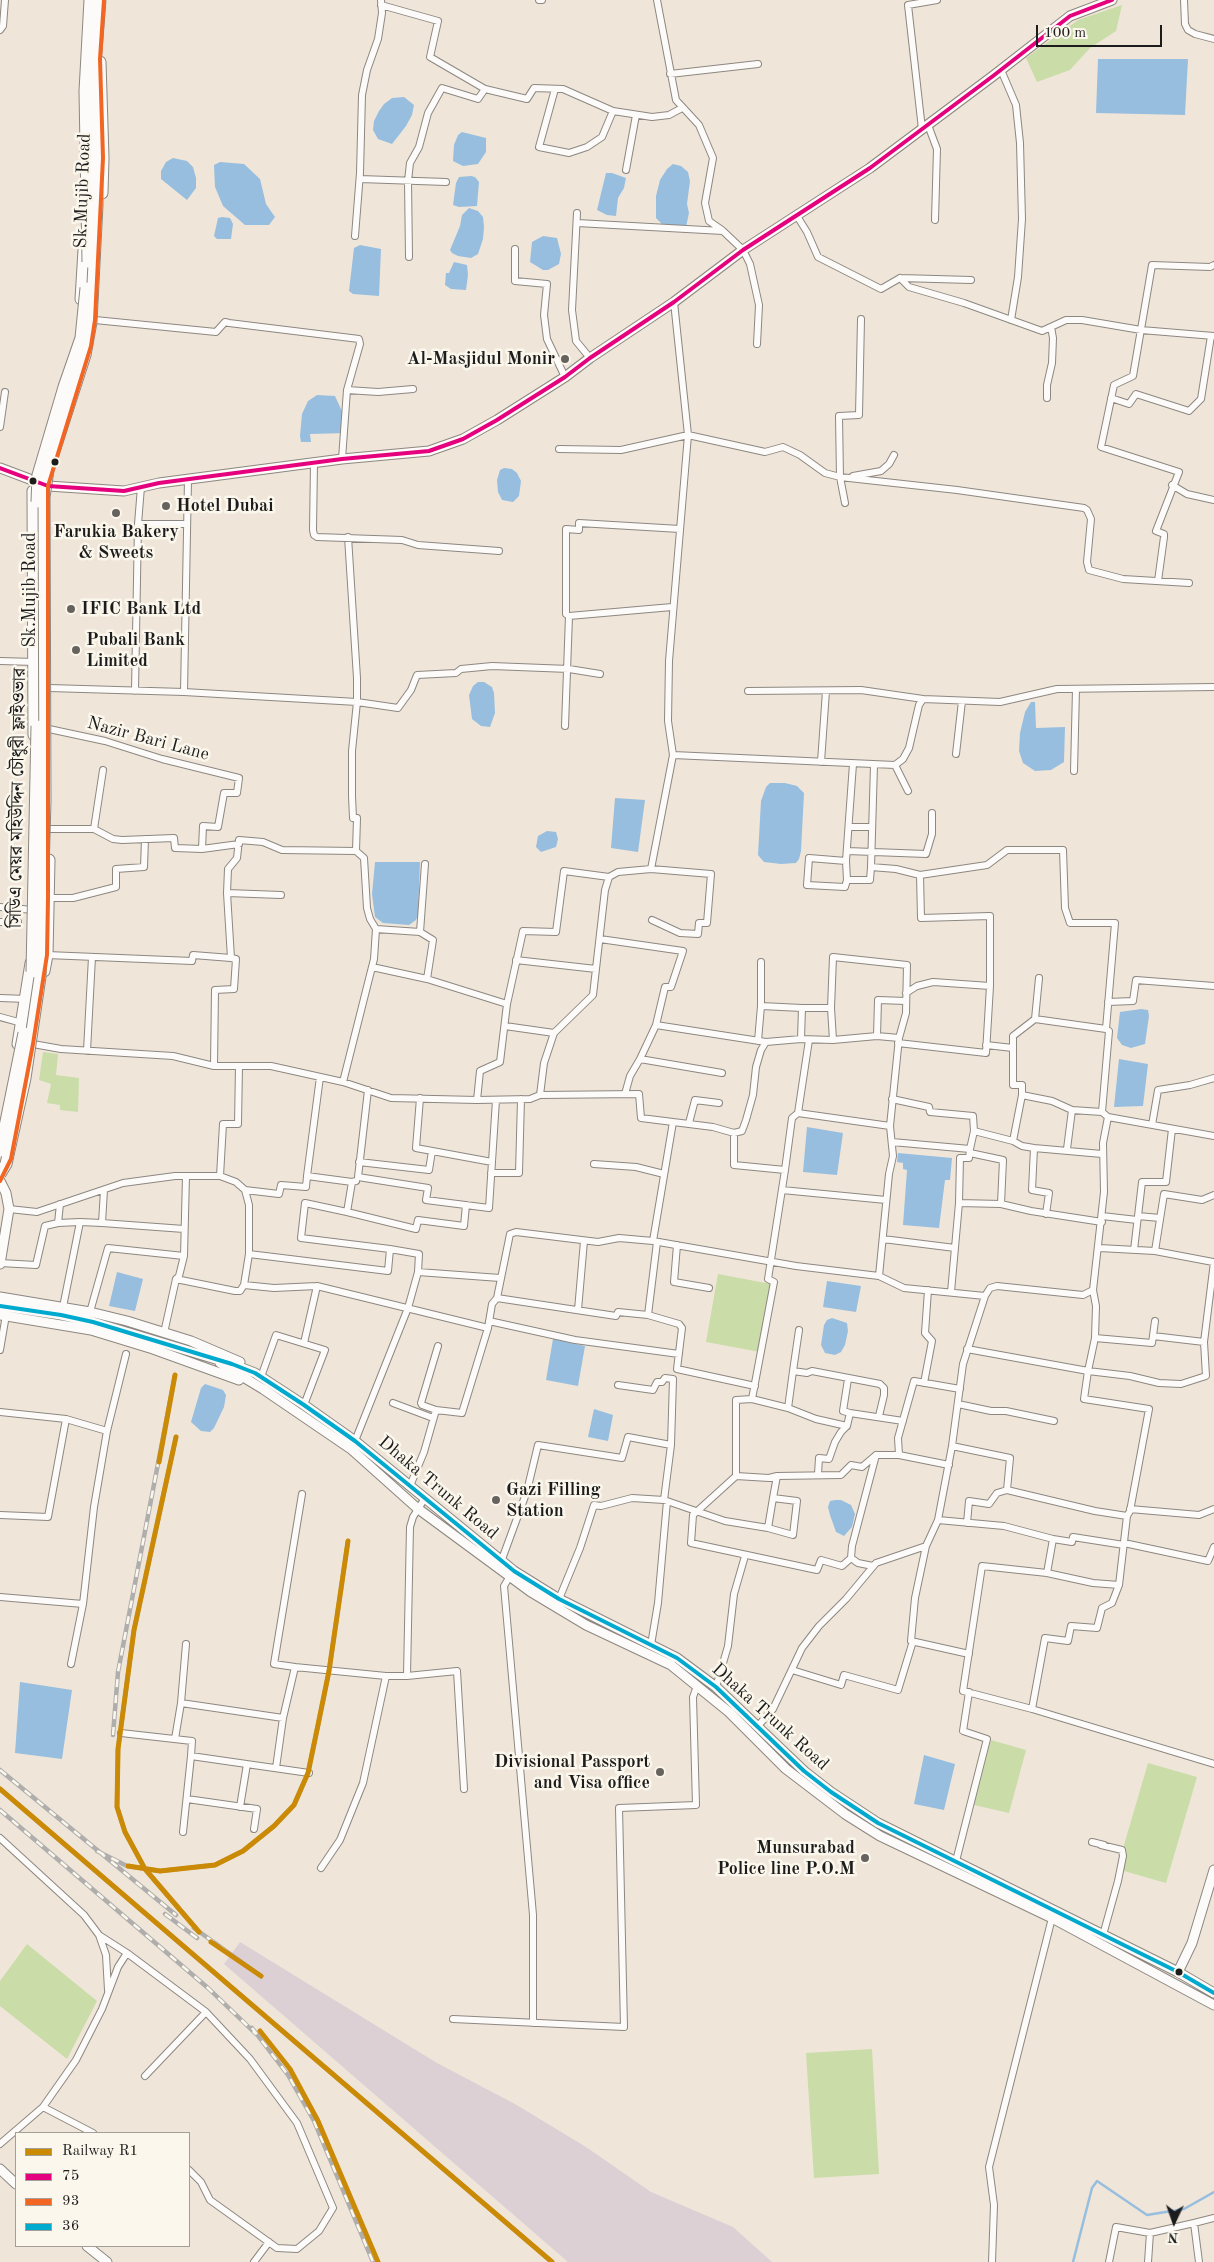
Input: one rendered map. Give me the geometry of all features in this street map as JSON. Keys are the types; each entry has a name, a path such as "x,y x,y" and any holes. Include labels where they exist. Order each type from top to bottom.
{"highway":[{"name":"Sk.Mujib Road","path":"0,1139 10,1098 32,952 35,662 33,480 78,328 84,258 86,160 84,60 90,0"},
{"name":"সিডিএ মেয়র মহিউদ্দিন চৌধুরী ফ্লাইওভার","path":"0,1151 23,1041 32,974 39,643 38,475 81,338 88,263 85,91 90,0"},
{"name":"Sk.Mujib Road","path":"1,1176 11,1159 34,1044 46,954 49,729 48,486 91,346 95,320 103,158 100,59 102,0"},
{"path":"1,1176 6,1164 25,1078 40,977 45,801 44,497 48,470 85,355 91,322 98,205 95,64 102,0"}],"main road":[{"path":"0,468 48,486 124,491 188,479 314,462 429,451 463,439 497,420 565,376 674,302 743,250 870,168 1070,16 1112,0"},
{"path":"0,1264 10,1210 1,1176"},
{"name":"Dhaka Trunk Road","path":"0,1297 90,1312 191,1341 230,1357 355,1441 501,1562 512,1574 586,1625 671,1666 729,1712 786,1769 859,1823 880,1836 952,1872 1052,1918 1214,2005"},
{"name":"Dhaka Trunk Road","path":"0,1306 94,1322 258,1375"},
{"path":"3,1315 91,1330 153,1349 263,1389"},
{"name":"Dhaka Trunk Road","path":"213,1359 263,1389 351,1449 417,1508 488,1560 559,1599 677,1658 716,1687 831,1792 878,1823 1178,1972 1214,1993"},
{"path":"1178,1972 1192,1943 1214,1870"},
{"path":"0,2169 15,2183"},
{"path":"88,2247 106,2262"}],"street":[{"path":"0,30 3,26 5,0"},
{"path":"657,0 676,100 699,125 714,158 706,203 709,221 743,250 750,264 759,306 757,344"},
{"path":"936,220 937,148 925,127 908,5 937,0"},
{"path":"1184,0 1185,24 1188,30 1214,39"},
{"path":"355,236 360,179 362,95 367,70 378,39 382,13 381,3 438,21 430,57 485,89 527,99 534,88 562,89 613,111 652,117 669,115 682,108"},
{"path":"670,74 758,64"},
{"path":"1001,70 1016,105 1020,143 1022,219 1018,277 1011,320"},
{"path":"409,257 408,181 410,163 418,147 428,113 442,88 478,99 485,89"},
{"path":"555,89 539,147 569,153 587,147 602,137 613,111"},
{"path":"626,170 636,115"},
{"path":"360,179 446,182"},
{"path":"577,213 572,310 576,341 590,358"},
{"path":"797,216 807,232 818,257 880,289 900,278 970,280"},
{"path":"577,223 723,231"},
{"path":"515,249 515,281 547,284 544,315 547,338 565,376"},
{"path":"1158,582 1164,534 1156,531 1178,471 1102,448 1114,385 1133,376 1152,266 1156,264 1164,266 1210,267 1214,265"},
{"path":"900,278 909,287 964,303 1042,331 1066,320 1082,320 1141,330 1212,336 1201,399 1188,411 1136,394 1130,404 1112,398"},
{"path":"651,869 673,755 668,721 672,607 688,435 674,302"},
{"path":"845,503 840,477 839,416 859,415 861,319"},
{"path":"95,320 216,332 225,322 359,339 360,344 347,390 342,459"},
{"path":"1046,398 1046,385 1052,363 1053,338 1051,327"},
{"path":"347,390 378,392 414,388"},
{"path":"0,427 4,392"},
{"path":"559,449 622,450 688,435 765,452 783,447 800,455 825,473 840,477 957,490 1084,508 1092,520 1087,562 1089,570 1123,579 1189,583"},
{"path":"840,477 881,471 894,455"},
{"path":"314,462 314,535 317,537 402,540 418,545 499,551"},
{"path":"184,692 188,479"},
{"path":"1172,485 1187,494 1214,500"},
{"path":"135,691 138,524 141,487"},
{"path":"565,726 569,670 569,616 566,614 566,529 579,530 579,523 680,528"},
{"path":"138,524 187,524"},
{"path":"348,537 357,702 352,751 353,818 358,818 356,851"},
{"path":"569,616 672,607"},
{"path":"0,661 35,662"},
{"path":"49,688 184,692 357,702 398,708 411,690 417,675 456,673 461,669 492,666 569,670 600,674"},
{"path":"748,691 861,690 923,699 1000,702 1057,689 1214,687"},
{"path":"1074,772 1076,689"},
{"path":"822,762 826,691"},
{"path":"673,755 895,765 902,759 909,748 919,705 923,699"},
{"path":"956,754 962,701"},
{"name":"Nazir Bari Lane","path":"49,729 105,741 239,778 236,793 224,793 218,827 203,826 202,849"},
{"path":"846,861 809,858 807,885 845,887 847,880 846,861 853,764"},
{"path":"847,880 870,880 874,764"},
{"path":"895,765 908,790"},
{"path":"94,829 103,770"},
{"path":"847,851 926,854 932,834 932,813"},
{"path":"849,828 872,827"},
{"path":"48,829 94,829 113,839 174,838 175,848 202,849 239,844"},
{"path":"48,898 73,898 116,887 116,869 144,867 145,839"},
{"path":"231,958 227,893 228,870 237,858 239,840 263,842 282,850 356,851 364,858 367,908 370,919 376,929 372,967 343,1082"},
{"path":"871,867 896,869 920,875 987,865 1007,850 1063,850 1065,908 1070,922 1115,923 1106,1029 1109,1031 1102,1112"},
{"path":"420,932 425,864"},
{"path":"478,1100 480,1071 500,1063 507,1004 523,930 556,932 564,871 609,877 618,872 651,869 710,874 707,923 699,923 698,934 680,933 652,920"},
{"path":"656,1025 766,1042 801,1039 833,1040 877,1036 986,1053 990,986 990,916 921,918 920,875"},
{"path":"540,1095 544,1063 554,1033 593,995 609,877"},
{"path":"227,893 282,894"},
{"path":"0,907 33,910"},
{"path":"0,922 18,922"},
{"path":"376,929 420,932 433,940 427,979"},
{"path":"600,938 683,951 671,987 666,987 656,1025 630,1076 625,1094"},
{"path":"46,954 192,962 193,955 236,959 234,988 215,990 214,1066"},
{"path":"87,1051 92,957"},
{"path":"833,1040 831,1008 833,957 907,965 906,1013 898,1040 892,1099 890,1126 893,1156 886,1200 880,1276"},
{"path":"516,960 596,969"},
{"path":"758,1041 762,1006 761,962"},
{"path":"372,967 427,979 507,1004"},
{"path":"1035,1019 1039,978"},
{"path":"1108,1002 1133,1002 1136,980 1214,986"},
{"path":"906,993 917,986 934,982 990,986"},
{"path":"0,998 26,999"},
{"path":"877,1036 878,1000 906,1001"},
{"path":"762,1006 831,1008"},
{"path":"801,1039 802,1008"},
{"path":"0,1017 22,1023"},
{"path":"1014,1141 1022,1085 1013,1085 1013,1036 1035,1019 1106,1029"},
{"path":"505,1026 554,1033"},
{"path":"752,1398 774,1282 768,1279 792,1118 798,1113 809,1040"},
{"path":"34,1044 62,1049 173,1056 214,1066 271,1066 343,1082 391,1098 496,1100 530,1099 540,1095 639,1094 641,1118 689,1123 734,1133 742,1131 746,1120 753,1095 756,1067 761,1050 766,1042"},
{"path":"986,1045 1013,1048"},
{"path":"640,1059 722,1072"},
{"path":"220,1176 223,1124 238,1124 239,1066"},
{"path":"245,1190 279,1194 281,1185 306,1187 320,1077"},
{"path":"1152,1125 1158,1090 1190,1085 1214,1078"},
{"path":"347,1212 359,1162 368,1090"},
{"path":"1022,1094 1052,1101 1072,1110 1102,1112 1108,1117 1214,1136"},
{"path":"420,1098 416,1148 492,1162"},
{"path":"491,1173 519,1173 521,1099"},
{"path":"892,1099 928,1107 930,1112 973,1116 974,1131 969,1158 960,1158 959,1202 951,1292"},
{"path":"307,1176 355,1179 428,1188 426,1200 489,1208 496,1100"},
{"path":"689,1123 695,1100 719,1103"},
{"path":"1067,1149 1072,1110"},
{"path":"798,1113 890,1126"},
{"path":"1032,1709 1046,1638 1068,1641 1071,1626 1097,1628 1102,1608 1112,1603 1119,1585 1126,1516 1130,1509 1149,1409 1084,1399 1095,1338 1096,1306 1093,1290 1102,1219 1104,1192 1102,1154 1108,1117"},
{"path":"648,1315 655,1241 673,1122"},
{"path":"1134,1250 1142,1182 1166,1182 1172,1129"},
{"path":"974,1131 1014,1141 1022,1146 1067,1149 1085,1154 1102,1154"},
{"path":"734,1133 734,1165 785,1170"},
{"path":"892,1142 970,1151 1004,1160 1001,1204"},
{"path":"1034,1148 1032,1190 1049,1193 1046,1214"},
{"path":"359,1162 428,1170 432,1151"},
{"path":"594,1164 636,1167 664,1174"},
{"path":"164,1333 176,1279 179,1276 184,1256 186,1176"},
{"path":"10,1210 37,1212 122,1183 186,1176 220,1176 236,1182 245,1190 249,1205 249,1254 244,1285 240,1291 235,1291 176,1279"},
{"path":"102,1223 104,1190"},
{"path":"782,1190 886,1200"},
{"path":"1155,1251 1164,1194 1202,1200 1214,1195"},
{"path":"959,1202 1001,1204 1046,1214 1102,1219 1160,1218"},
{"path":"355,1441 408,1308 418,1272 419,1254 301,1238 305,1203 416,1229 418,1220 464,1226 466,1205"},
{"path":"58,1223 60,1204"},
{"path":"63,1307 80,1222"},
{"path":"0,1264 36,1265 45,1226 58,1223 102,1223 184,1230"},
{"path":"438,1346 421,1403 436,1410 462,1413 488,1328 492,1304 497,1298 510,1234 516,1232 598,1242 618,1238 655,1241 771,1262 880,1276 904,1288 986,1296"},
{"path":"883,1238 955,1248"},
{"path":"578,1310 584,1241"},
{"path":"677,1245 674,1282 709,1288"},
{"path":"90,1312 108,1248 184,1256"},
{"path":"967,1349 1088,1372 1130,1376 1158,1383 1181,1384 1206,1376 1204,1342 1213,1262 1155,1251 1099,1248"},
{"path":"249,1254 388,1271 390,1249"},
{"path":"418,1272 500,1278"},
{"path":"244,1285 274,1288 317,1286 488,1328"},
{"path":"304,1343 317,1286"},
{"path":"792,1670 841,1685 844,1675 898,1690 913,1642 911,1641 916,1598 926,1546 938,1520 949,1465 962,1364 986,1296 990,1288 997,1286 1083,1295 1093,1290"},
{"path":"924,1383 932,1341 925,1333 928,1290"},
{"path":"497,1298 616,1316 618,1312 648,1315 682,1325 678,1369 755,1386"},
{"path":"0,1350 3,1315"},
{"path":"489,1320 575,1340 679,1354"},
{"path":"1095,1338 1152,1343 1155,1321"},
{"path":"788,1408 799,1330"},
{"path":"258,1375 276,1335 325,1350 304,1405"},
{"path":"1153,1336 1204,1342"},
{"path":"71,1664 82,1604 94,1507 107,1431 126,1354"},
{"path":"793,1371 807,1373 812,1371 880,1384 884,1388 879,1416"},
{"path":"618,1385 653,1390 657,1382 662,1382 665,1378 673,1379 671,1445 658,1603 651,1646"},
{"path":"848,1379 843,1411 903,1421"},
{"path":"899,1455 898,1438 914,1381 960,1389"},
{"path":"736,1476 736,1400 752,1398 788,1408 816,1420 847,1426"},
{"path":"393,1403 433,1418"},
{"path":"958,1404 1054,1421"},
{"path":"410,1486 424,1452 436,1410"},
{"path":"0,1412 66,1419 107,1431"},
{"path":"818,1474 819,1458 829,1459 840,1432 847,1426 850,1412"},
{"path":"0,1515 48,1517 66,1419"},
{"path":"501,1562 527,1491 538,1444 622,1458 628,1437 671,1445"},
{"path":"952,1446 1010,1458 1007,1490"},
{"path":"876,1455 852,1546 851,1558 842,1566 821,1560 817,1570 691,1543 693,1515 736,1476 769,1478 818,1474 841,1475 851,1465 862,1467 876,1455 899,1455 949,1465"},
{"path":"768,1528 777,1476"},
{"path":"967,1523 969,1502 989,1504 997,1493 1007,1490 1095,1511 1126,1516"},
{"path":"302,1494 274,1664 386,1676 408,1676 457,1671 464,1788"},
{"path":"408,1676 409,1547 413,1517 425,1498"},
{"path":"559,1599 580,1548 594,1505 601,1506 632,1498 665,1501 725,1521 768,1528 793,1535 796,1526 797,1501 773,1498"},
{"path":"1130,1509 1199,1515 1214,1509"},
{"path":"938,1520 1004,1526 1072,1542 1073,1538 1124,1544 1208,1561 1214,1547"},
{"path":"1047,1574 1053,1539"},
{"path":"757,1726 773,1708 802,1648 819,1626 846,1599 876,1563 926,1546"},
{"path":"716,1687 728,1646 734,1594 745,1556"},
{"path":"851,1558 858,1563 874,1566"},
{"path":"1119,1585 1093,1583 1047,1574 982,1566 963,1691 1032,1709 1214,1764"},
{"path":"512,1574 504,1586 533,1915 533,2023"},
{"path":"0,1597 82,1604"},
{"path":"913,1642 968,1654"},
{"path":"174,1739 181,1703 186,1644"},
{"path":"276,1768 295,1667"},
{"path":"321,1868 340,1840 363,1783 386,1676"},
{"path":"453,2019 624,2027 619,1808 696,1805 693,1697 697,1686"},
{"path":"956,1861 987,1739 964,1731 969,1692"},
{"path":"181,1703 284,1718"},
{"path":"121,1733 192,1741 183,1832"},
{"path":"191,1756 309,1773"},
{"path":"240,1806 247,1764"},
{"path":"187,1799 257,1809 254,1829"},
{"path":"0,1838 84,1914 98,1935 106,1955 108,1992"},
{"path":"1092,1842 1122,1850"},
{"path":"1101,1845 1122,1850"},
{"path":"1102,1935 1118,1882 1122,1850"},
{"path":"992,2262 994,2205 989,2166 1052,1918"},
{"path":"98,1935 127,1953 206,2012 250,2059 297,2123 333,2208 319,2231 297,2249 277,2248 210,2200 201,2182 190,2171"},
{"path":"0,2144 43,2107 76,2060 102,2009 127,1953"},
{"path":"145,2076 206,2012"},
{"path":"43,2107 91,2132"},
{"path":"1109,2262 1116,2227 1150,2234 1214,2218"},
{"path":"1194,2223 1200,2262"},
{"path":"1148,2262 1150,2234"},
{"path":"254,2262 269,2242"}],"shaded area":[{"path":"240,1942 437,2063 515,2104 586,2147 651,2192 733,2227 772,2262 568,2262 224,1964"}],"green space":[{"path":"1122,5 1116,31 1090,48 1070,70 1037,82 1026,58 1078,20"},
{"path":"43,1052 58,1054 56,1075 79,1078 78,1112 60,1110 60,1105 47,1103 51,1084 39,1080"},
{"path":"718,1274 771,1284 760,1352 706,1342"},
{"path":"991,1740 1026,1750 1009,1813 974,1805"},
{"path":"1148,1763 1197,1777 1166,1883 1117,1869"},
{"path":"27,1944 97,2001 67,2059 0,2006 0,1981"},
{"path":"872,2049 879,2174 814,2178 806,2053"}],"water":[{"path":"1098,59 1188,59 1185,115 1096,113"},
{"path":"404,97 414,105 412,115 406,126 392,144 378,139 373,130 374,121 379,111 392,98"},
{"path":"462,132 486,138 486,152 478,164 463,166 453,161 454,145 458,135"},
{"path":"173,158 187,161 193,167 196,188 187,200 161,179 161,171 166,162"},
{"path":"220,162 244,164 260,179 266,204 275,217 269,225 245,225 223,206 215,187 214,165"},
{"path":"673,164 681,166 688,172 690,181 687,204 689,213 686,227 663,225 656,218 656,196 660,180 667,169"},
{"path":"606,173 626,178 624,188 618,198 616,216 607,215 597,210"},
{"path":"459,177 475,177 479,182 477,206 459,207 453,205 456,183"},
{"path":"469,208 478,211 483,217 484,227 483,239 478,254 471,258 458,256 450,250 460,226 462,215"},
{"path":"218,218 230,218 233,224 231,239 217,239 214,236"},
{"path":"543,236 557,238 561,254 559,264 548,270 543,270 530,262 532,242"},
{"path":"360,245 381,249 379,296 353,294 349,291 354,248"},
{"path":"454,262 467,265 466,290 451,289 445,285 446,273 449,273"},
{"path":"317,395 335,396 346,420 346,433 310,434 311,442 301,442 302,414 308,401"},
{"path":"504,468 512,469 517,473 521,481 519,496 513,502 502,500 498,492 497,480 500,470"},
{"path":"478,682 484,682 492,687 494,693 495,713 490,727 481,726 472,719 469,695 473,686"},
{"path":"1031,702 1035,702 1036,728 1065,727 1064,762 1051,770 1035,771 1023,763 1019,751 1020,733 1025,712"},
{"path":"770,783 785,783 797,786 804,793 801,851 796,863 764,862 758,855 761,801 766,787"},
{"path":"615,798 645,800 638,852 611,848"},
{"path":"547,831 556,832 558,839 556,847 541,852 536,847 538,836"},
{"path":"375,862 420,862 418,915 416,920 409,925 383,923 375,917 372,894"},
{"path":"1148,1010 1149,1016 1145,1044 1131,1048 1122,1045 1117,1038 1120,1012"},
{"path":"1119,1059 1148,1064 1143,1106 1114,1107"},
{"path":"807,1127 843,1133 837,1175 803,1172"},
{"path":"898,1153 952,1158 950,1180 945,1180 939,1228 903,1225 907,1170 903,1169 903,1163 897,1162"},
{"path":"117,1272 143,1279 135,1311 109,1306"},
{"path":"827,1281 861,1286 856,1312 823,1307"},
{"path":"832,1318 847,1323 848,1331 845,1345 841,1352 835,1355 825,1353 821,1345 824,1325 827,1320"},
{"path":"553,1339 585,1346 578,1386 546,1380"},
{"path":"205,1384 223,1390 226,1395 224,1407 214,1428 210,1432 201,1431 191,1422 201,1388"},
{"path":"594,1409 613,1415 608,1441 588,1437"},
{"path":"841,1500 851,1505 855,1514 852,1527 844,1536 836,1532 828,1507 830,1501"},
{"path":"20,1682 72,1690 62,1759 15,1753"},
{"path":"924,1755 955,1764 944,1810 914,1804"}],"waterway":[{"path":"1073,2262 1092,2188 1097,2181 1147,2215 1184,2209 1214,2192"}],"railway":[{"path":"113,1735 118,1672 175,1375"},
{"path":"176,1437 134,1630 118,1749 117,1807 125,1832 145,1869 199,1932"},
{"path":"97,1851 127,1866 160,1871 215,1865 243,1851 274,1826 294,1805 308,1773 318,1725 329,1671 348,1541"},
{"path":"0,1770 176,1915"},
{"path":"0,1789 552,2262"},
{"path":"0,1810 208,1988 256,2034"},
{"path":"165,1914 197,1938"},
{"path":"194,1928 261,1976"},
{"path":"252,2028 288,2075 314,2121 373,2262"}],"rail line":[{"name":"R1","path":"159,1462 175,1375"},
{"name":"R1","path":"176,1437 134,1630 118,1749 117,1807 125,1832 145,1869 199,1932"},
{"name":"R1","path":"128,1866 160,1871 215,1865 243,1851 274,1826 294,1805 308,1773 318,1725 329,1671 348,1541"},
{"name":"R1","path":"0,1789 552,2262"},
{"name":"R1","path":"211,1942 261,1976"},
{"name":"R1","path":"260,2031 290,2069 318,2121 378,2262"}],"transit line":[{"name":"93","path":"0,1181 11,1159 33,1044 47,955 48,486 91,346 95,320 103,158 100,59 104,0"},
{"name":"75","path":"0,468 48,486 124,491 159,483 342,459 429,451 463,439 565,377 674,302 743,250 870,168 1070,16 1112,0"},
{"name":"36","path":"0,1306 93,1322 232,1364 255,1373 355,1441 514,1571 559,1599 677,1658 716,1687 804,1771 831,1792 878,1823 1178,1972 1214,1993"}],"place":[{"name":"Al-Masjidul Monir","path":"565,359"},
{"name":"Hotel Dubai","path":"166,506"},
{"name":"Farukia Bakery & Sweets","path":"116,513"},
{"name":"IFIC Bank Ltd","path":"71,609"},
{"name":"Pubali Bank Limited","path":"76,650"},
{"name":"Gazi Filling Station","path":"496,1500"},
{"name":"Divisional Passport and Visa office","path":"660,1772"},
{"name":"Munsurabad Police line P.O.M","path":"865,1858"}]}
